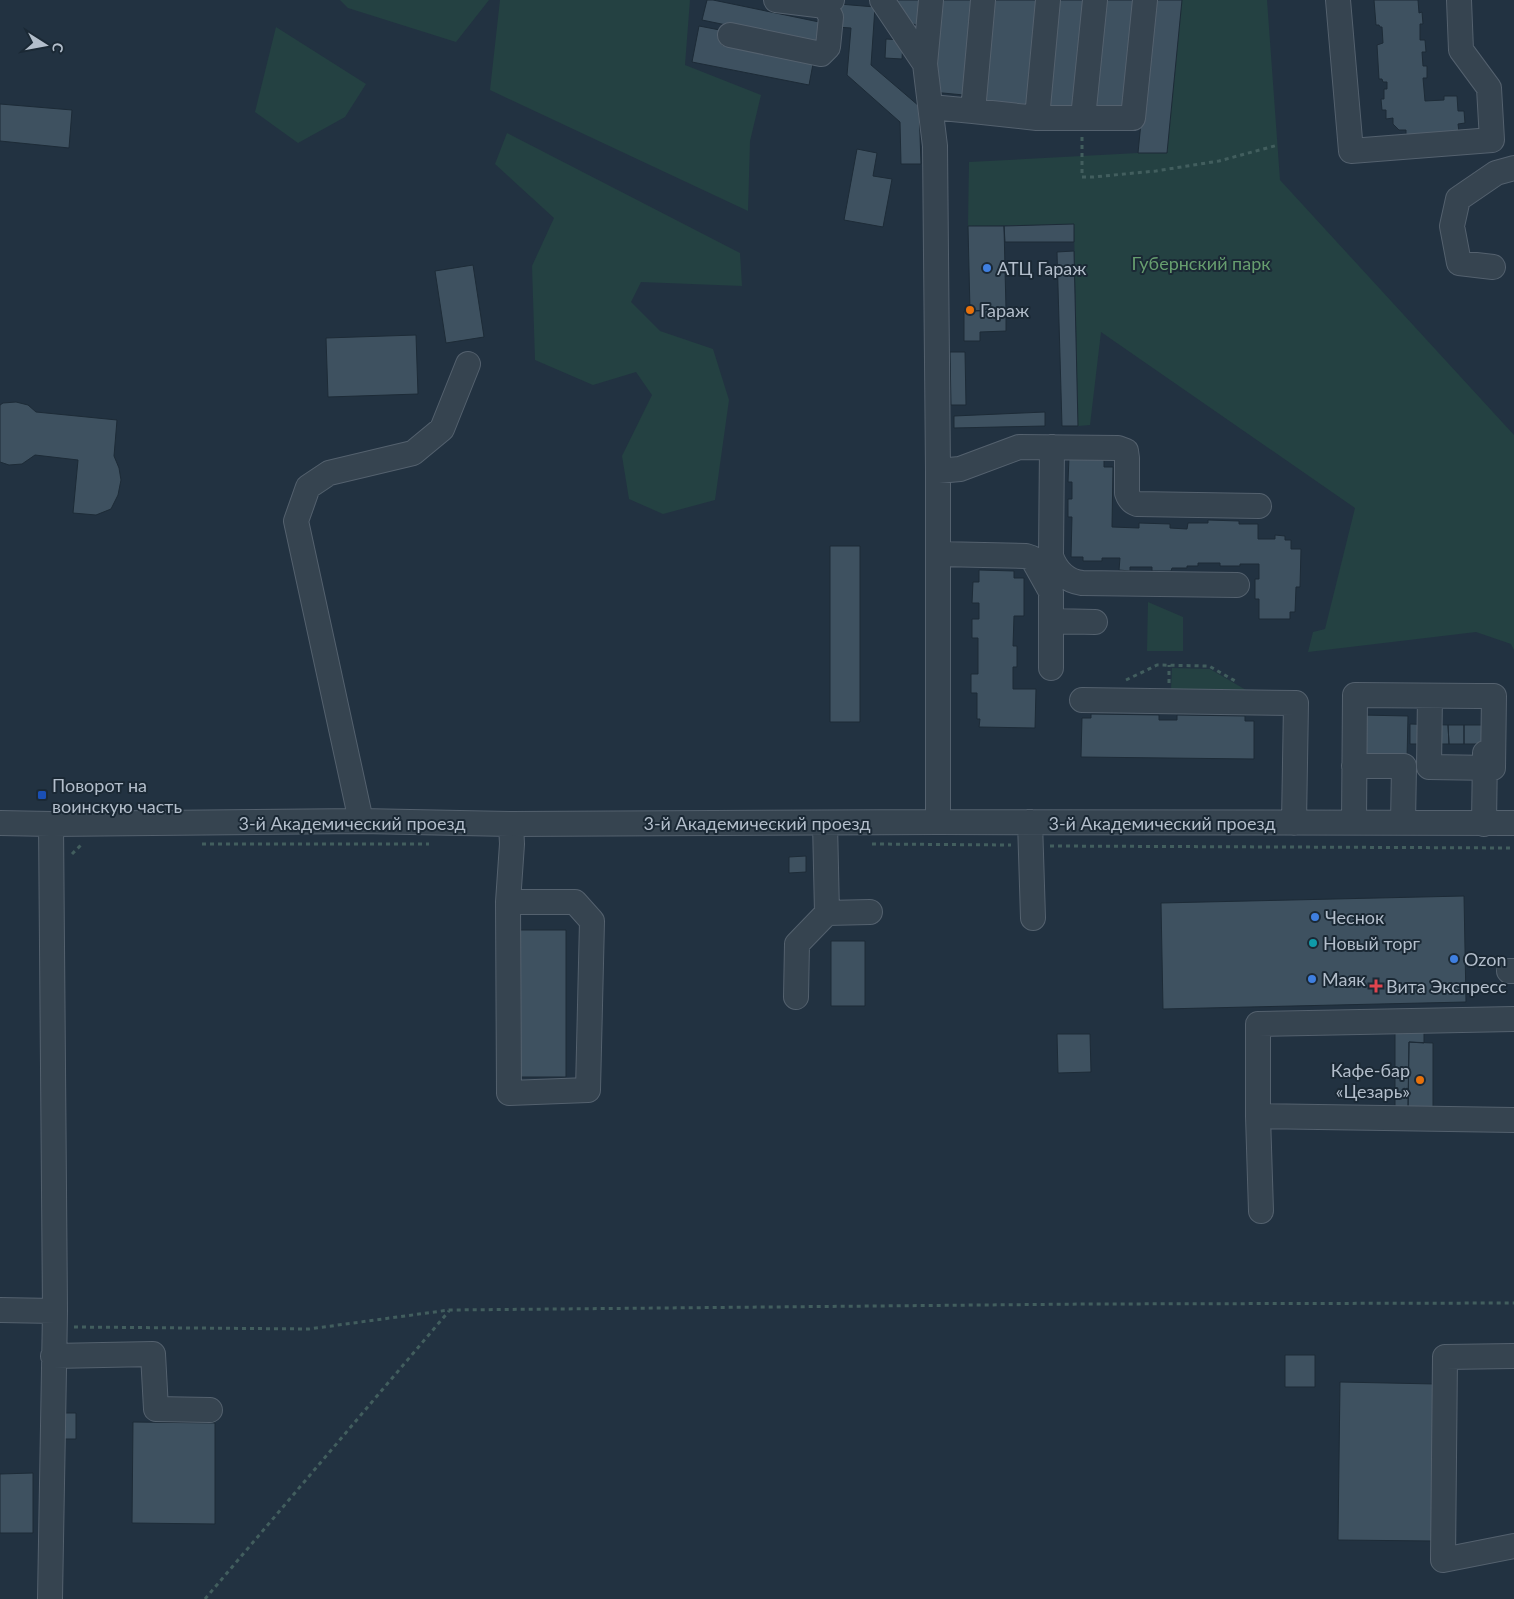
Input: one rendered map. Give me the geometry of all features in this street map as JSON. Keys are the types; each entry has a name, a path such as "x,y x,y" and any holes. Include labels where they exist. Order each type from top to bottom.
{"street":[{"path":"730,35 821,54 828,47 831,17 829,3 776,0"},
{"path":"882,0 925,64"},
{"path":"931,0 925,64 935,146 938,471 938,822"},
{"path":"973,111 983,0"},
{"path":"1037,118 1048,0"},
{"path":"1083,118 1094,0"},
{"path":"930,106 1037,118 1133,118 1145,0"},
{"path":"1338,0 1350,151 1492,140 1489,88 1461,50 1459,0"},
{"path":"1493,267 1459,263 1452,226 1458,199 1496,173 1514,168"},
{"path":"360,821 296,521 308,487 329,473 413,453 442,429 468,364"},
{"path":"938,471 960,469 1019,447 1123,449 1126,451 1127,458 1128,499 1137,504 1260,506"},
{"path":"1052,447 1051,556 1065,577 1082,583 1237,585"},
{"path":"938,554 1026,556 1032,558 1051,592 1051,668"},
{"path":"1052,622 1095,622"},
{"path":"1354,822 1355,695 1494,696 1485,768 1484,824"},
{"path":"1438,696 1437,767 1485,768"},
{"path":"1082,700 1296,703 1294,823"},
{"path":"1354,766 1404,766 1403,823"},
{"name":"3-й Академический проезд","path":"0,823 360,821 511,824 938,822 1514,823"},
{"path":"1030,822 1033,918"},
{"path":"825,823 827,913"},
{"path":"50,1599 55,1311 51,824"},
{"path":"508,902 575,902 592,921 588,1090 509,1093 508,902 512,844 511,824"},
{"path":"796,997 797,944 827,913 870,912"},
{"path":"1261,1211 1258,1024 1514,1020"},
{"path":"1258,1116 1514,1120"},
{"path":"0,1310 55,1311"},
{"path":"53,1356 153,1354 156,1409 210,1410"},
{"path":"1514,1356 1444,1357 1443,1560 1514,1546"}],"path":[{"path":"1083,118 1082,177 1156,170 1220,161 1278,145"},
{"path":"1114,701 1114,685 1158,665 1209,666 1250,690 1250,703"},
{"path":"198,844 433,844"},
{"path":"865,844 1514,848"},
{"path":"70,862 71,855 80,845 90,845"},
{"path":"55,1311 73,1327 309,1329 450,1310 1078,1304 1514,1303"},
{"path":"205,1599 450,1310"}],"green space":[{"path":"340,0 489,0 456,42 348,8"},
{"path":"500,0 690,0 685,65 761,95 750,141 748,211 490,90"},
{"name":"Губернский парк","path":"1182,0 1267,0 1280,180 1514,435 1514,650 1511,644 1476,632 1308,652 1313,632 1325,629 1355,508 1101,332 1090,425 1078,426 1074,225 968,226 969,162 1166,153"},
{"path":"276,27 366,84 345,117 298,143 255,112"},
{"path":"507,133 740,253 742,286 641,282 631,302 660,331 713,349 729,400 715,500 663,514 629,499 622,456 652,395 636,372 593,385 535,360 532,266 554,218 495,164"},
{"path":"1148,602 1183,617 1183,651 1147,651"},
{"path":"1172,668 1210,669 1246,690 1171,689"}],"building":[{"path":"707,0 824,23 819,44 702,20"},
{"path":"895,0 924,0 922,26 908,23"},
{"path":"940,0 973,0 964,95 932,92"},
{"path":"991,0 1039,0 1030,107 981,102"},
{"path":"1052,0 1085,0 1075,111 1042,108"},
{"path":"1101,0 1137,0 1126,108 1091,105"},
{"path":"1153,0 1182,0 1167,153 1138,153"},
{"path":"1374,0 1418,0 1419,13 1422,12 1423,24 1420,24 1420,40 1425,40 1426,52 1422,52 1423,66 1427,66 1427,78 1423,78 1425,101 1444,100 1444,96 1457,96 1458,111 1464,111 1465,123 1458,124 1459,132 1406,136 1406,130 1399,130 1393,124 1393,118 1386,119 1386,110 1382,110 1381,99 1384,99 1384,89 1387,89 1387,82 1379,79 1377,45 1383,43 1382,27 1376,25"},
{"path":"839,4 875,7 871,65 919,106 921,164 901,164 900,122 847,75 851,28 836,27"},
{"path":"699,26 725,31 722,45 813,64 809,85 692,62"},
{"path":"886,39 903,40 902,59 885,58"},
{"path":"0,104 72,110 69,148 0,141"},
{"path":"857,149 877,153 873,176 892,179 883,227 844,220"},
{"path":"1074,224 1074,242 1005,242 1004,226"},
{"name":"АТЦ Гараж","path":"968,226 1004,226 1006,310 970,311"},
{"path":"1074,251 1078,426 1062,426 1057,252"},
{"path":"473,265 484,337 446,343 435,271"},
{"path":"1006,310 1006,331 980,332 980,341 964,341 964,311"},
{"path":"416,335 418,394 328,397 326,338"},
{"path":"950,352 965,352 966,405 951,405"},
{"path":"16,402 28,405 36,412 117,420 114,456 121,480 118,495 111,509 96,515 73,513 78,460 35,455 22,464 9,465 0,462 0,405"},
{"path":"1045,412 1045,426 954,428 954,416"},
{"path":"1069,457 1104,458 1104,467 1113,467 1112,527 1139,528 1139,523 1170,524 1170,528 1187,529 1188,523 1208,523 1208,520 1239,521 1239,524 1258,524 1258,539 1275,539 1275,535 1285,536 1285,540 1291,540 1291,549 1301,549 1300,587 1296,587 1295,612 1290,612 1290,619 1259,619 1259,599 1255,599 1255,579 1259,579 1259,564 1220,566 1220,563 1198,563 1198,566 1172,568 1171,571 1152,571 1152,567 1130,567 1130,571 1119,570 1120,558 1102,558 1102,561 1083,561 1083,557 1071,557 1072,517 1068,517 1068,499 1072,499 1072,482 1068,482"},
{"path":"830,546 860,546 860,722 830,722"},
{"path":"979,570 1014,571 1014,578 1024,578 1024,616 1014,616 1013,646 1017,646 1017,667 1013,667 1013,689 1036,689 1035,728 979,727 980,719 977,719 977,693 971,693 971,674 978,674 978,638 972,638 972,619 979,619 979,603 972,603 973,582 979,582"},
{"path":"1091,714 1159,715 1159,720 1177,720 1177,715 1245,716 1245,721 1254,721 1254,759 1081,757 1082,718 1091,718"},
{"path":"1361,715 1408,716 1407,759 1361,758"},
{"path":"1410,724 1448,725 1449,744 1410,744"},
{"path":"1448,725 1464,725 1464,744 1449,744"},
{"path":"1464,725 1503,725 1502,744 1464,744"},
{"path":"806,856 806,872 789,873 789,857"},
{"name":"Новый торг","path":"1464,896 1466,1002 1163,1009 1161,903"},
{"path":"516,930 566,930 566,1077 516,1077"},
{"path":"831,941 865,941 865,1006 831,1006"},
{"path":"1395,1029 1424,1029 1424,1043 1409,1042 1408,1111 1395,1110"},
{"path":"1057,1034 1090,1034 1091,1072 1058,1073"},
{"path":"1409,1042 1433,1043 1433,1115 1408,1111"},
{"path":"1285,1355 1315,1355 1315,1387 1285,1387"},
{"path":"1340,1382 1435,1384 1432,1541 1338,1540"},
{"path":"58,1413 76,1413 76,1439 58,1439"},
{"path":"133,1422 215,1423 215,1524 132,1523"},
{"path":"33,1473 33,1533 0,1533 0,1474"}],"place":[{"name":"АТЦ Гараж","path":"987,268"},
{"name":"Гараж","path":"970,310"},
{"name":"Поворот на воинскую часть","path":"42,795"},
{"name":"Чеснок","path":"1315,917"},
{"name":"Новый торг","path":"1313,943"},
{"name":"Ozon","path":"1454,959"},
{"name":"Маяк","path":"1312,979"},
{"name":"Вита Экспресс","path":"1376,986"},
{"name":"Кафе-бар «Цезарь»","path":"1420,1080"}]}
